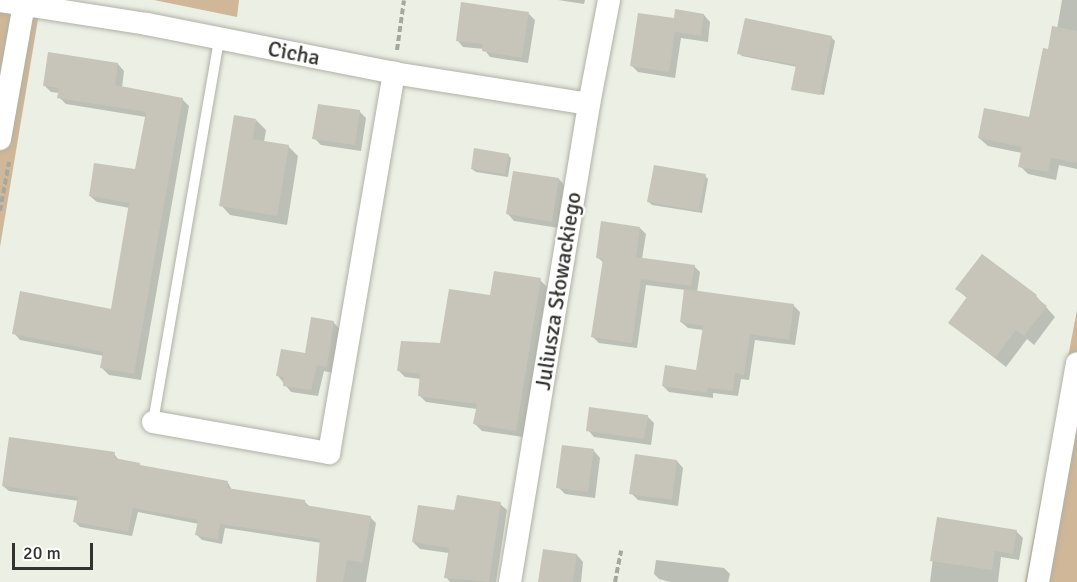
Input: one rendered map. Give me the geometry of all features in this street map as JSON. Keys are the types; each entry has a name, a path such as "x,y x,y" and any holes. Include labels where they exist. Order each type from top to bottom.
{"street":[{"name":"Cicha","path":"0,0 394,73 589,104"},
{"name":"Juliusza Słowackiego","path":"510,582 589,104 609,0"},
{"path":"0,139 24,4"},
{"path":"153,422 329,453 394,73"},
{"path":"1038,582 1077,363"}],"lane":[{"path":"153,422 219,39"}],"path":[{"path":"394,73 404,0"},
{"path":"615,582 621,551"}],"shaded area":[{"path":"0,0 40,7 0,247"},
{"path":"154,0 239,0 237,17"},
{"path":"1077,310 1077,582 1025,582"}],"building":[{"path":"461,2 529,12 522,58 482,51 483,44 456,41"},
{"path":"675,9 704,14 701,36 675,32 669,72 630,66 638,13 674,18"},
{"path":"745,18 832,36 820,95 791,90 796,65 737,54"},
{"path":"1052,26 1077,31 1077,163 1051,158 1048,172 1018,167 1022,147 978,138 984,108 1029,117 1043,48 1048,49"},
{"path":"48,52 118,63 115,85 183,98 134,374 100,368 103,352 12,334 20,291 111,309 129,203 89,196 94,163 135,169 146,112 57,98 59,88 43,86"},
{"path":"318,104 360,110 355,145 312,139"},
{"path":"234,115 256,119 253,139 289,145 277,216 219,206"},
{"path":"474,148 509,154 505,174 471,169"},
{"path":"654,165 706,174 699,211 647,202"},
{"path":"513,171 559,178 552,222 506,214"},
{"path":"601,221 640,227 636,257 695,265 691,286 641,279 632,343 591,337 603,259 596,258"},
{"path":"982,254 1037,295 1035,297 1047,306 1024,336 1016,330 995,358 948,323 967,297 955,289"},
{"path":"494,271 541,278 516,431 473,424 477,404 418,396 420,374 397,371 401,341 440,343 449,289 490,295"},
{"path":"684,289 794,304 789,340 750,334 744,375 735,373 733,391 708,388 707,393 662,386 665,365 696,370 703,326 680,322"},
{"path":"311,317 334,321 327,367 317,365 311,390 283,386 284,377 276,376 281,349 305,353"},
{"path":"589,407 648,415 644,439 586,431"},
{"path":"9,437 115,452 114,458 140,463 140,465 228,481 227,488 305,500 305,505 371,516 363,563 347,560 343,582 316,582 320,539 220,524 218,540 195,535 198,520 133,508 128,532 73,522 78,497 2,486"},
{"path":"562,445 594,449 588,492 556,488"},
{"path":"635,454 677,460 672,500 629,494"},
{"path":"457,495 501,502 489,582 444,578 449,548 412,542 418,505 454,510"},
{"path":"937,517 1017,530 1013,554 995,551 992,570 930,561"},
{"path":"543,549 577,554 573,582 538,582"}]}
